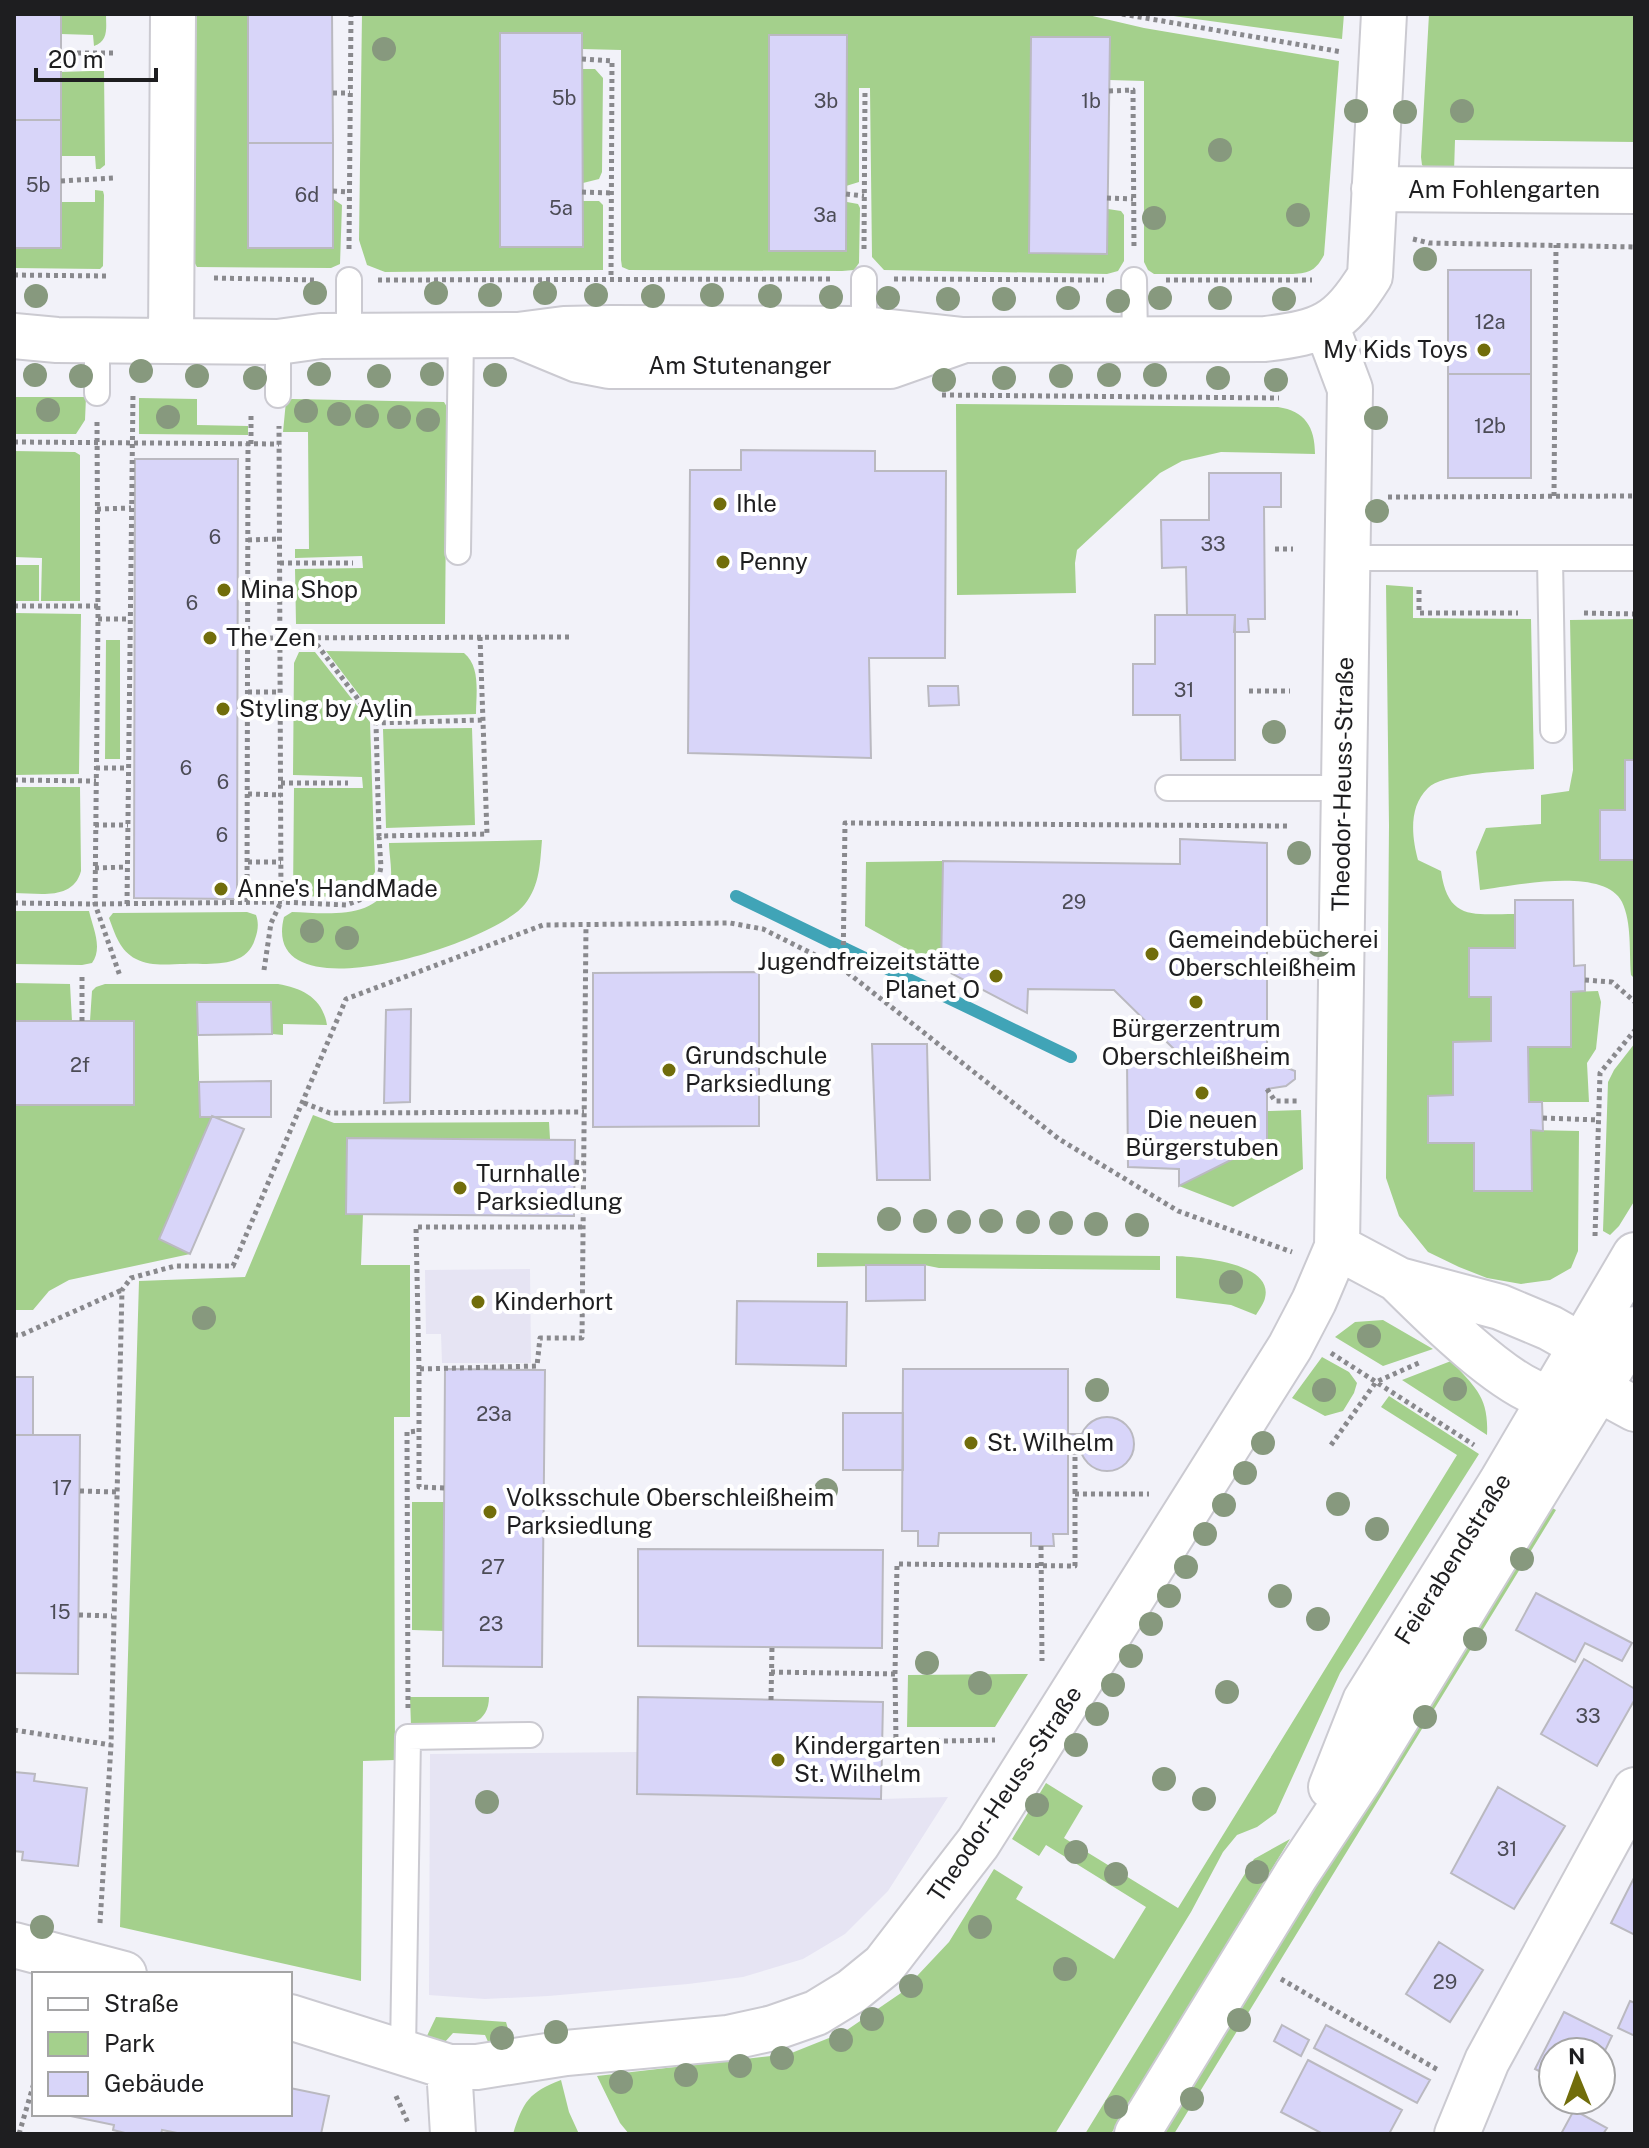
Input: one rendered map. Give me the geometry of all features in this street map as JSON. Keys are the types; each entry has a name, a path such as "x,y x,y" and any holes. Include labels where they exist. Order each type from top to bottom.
{"street":[{"path":"172,327 173,14"},
{"name":"Am Fohlengarten","path":"1326,325 1350,307 1370,276 1384,14"},
{"name":"Am Fohlengarten","path":"1374,189 1635,191"},
{"name":"Am Stutenanger","path":"16,336 70,313 278,342 335,335 518,335 564,329 611,328 864,329 963,340 1265,339 1295,335 1326,325"},
{"name":"Am Stutenanger","path":"16,336 97,340 247,313 335,335"},
{"name":"Theodor-Heuss-Straße","path":"292,2018 449,2067 477,2067 566,2053 728,2038 773,2028 816,2013 852,1991 884,1965 978,1843 1290,1347 1314,1301 1320,1252 1343,788 1350,389 1326,325"},
{"name":"Am Stutenanger","path":"518,335 578,360 609,366 890,366 963,340"},
{"name":"Feierabendstraße","path":"1296,1875 1365,1701 1582,1346 1615,1250"},
{"path":"1320,1252 1399,1280 1500,1307 1550,1328 1582,1346 1617,1399"},
{"path":"1399,1280 1435,1318 1512,1381 1551,1397 1617,1399"},
{"name":"Feierabendstraße","path":"1137,2134 1296,1875 1617,1399 1635,1329"},
{"path":"1457,2134 1487,2061 1635,1790"},
{"path":"14,1945 116,1972"},
{"path":"449,2067 453,2134"}],"lane":[{"path":"864,279 864,329"},
{"path":"335,335 349,280"},
{"path":"1134,280 1135,339"},
{"path":"458,552 461,335"},
{"path":"97,340 97,393"},
{"path":"278,342 278,395"},
{"path":"1348,558 1635,558"},
{"path":"1550,559 1553,730"},
{"path":"1168,788 1343,788"},
{"path":"403,2051 408,1737 530,1735"}],"path":[{"path":"349,280 351,14"},
{"path":"1122,14 1347,53"},
{"path":"61,53 113,53"},
{"path":"582,59 612,61 611,278"},
{"path":"864,279 865,90"},
{"path":"1109,91 1133,90 1134,280"},
{"path":"333,93 350,93"},
{"path":"61,181 114,178"},
{"path":"333,191 349,192"},
{"path":"582,192 612,193"},
{"path":"846,194 864,196"},
{"path":"1107,198 1133,199"},
{"path":"1412,239 1429,243 1635,247"},
{"path":"1554,496 1556,245"},
{"path":"14,275 108,276"},
{"path":"200,278 1309,281 1321,277"},
{"path":"97,393 95,904 120,976"},
{"path":"127,904 133,393"},
{"path":"264,970 271,923 281,902 278,395"},
{"path":"14,442 279,444"},
{"path":"247,902 248,443"},
{"path":"1382,497 1635,496"},
{"path":"97,509 131,508"},
{"path":"248,540 279,539"},
{"path":"1275,549 1293,549"},
{"path":"280,563 353,563"},
{"path":"1418,579 1419,613 1635,614"},
{"path":"14,606 98,606"},
{"path":"98,619 129,619"},
{"path":"379,836 487,834 480,637"},
{"path":"237,638 572,637"},
{"path":"14,903 281,902 346,905 370,896 381,867 376,723 312,638"},
{"path":"1249,691 1290,691"},
{"path":"248,692 280,692"},
{"path":"376,723 483,720"},
{"path":"96,768 128,768"},
{"path":"14,780 96,781"},
{"path":"281,783 348,783"},
{"path":"248,794 281,795"},
{"path":"843,969 845,823 1288,826"},
{"path":"95,825 128,825"},
{"path":"248,862 281,862"},
{"path":"95,868 127,867"},
{"path":"14,1335 21,1335 122,1290 131,1278 175,1266 233,1266 346,999 543,925 730,923 763,929 843,969 1059,1139 1178,1211 1320,1252"},
{"path":"419,1369 537,1366 540,1338 582,1338 586,926"},
{"path":"82,976 82,1021"},
{"path":"1585,980 1612,982 1635,1002"},
{"path":"585,1023 593,1024"},
{"path":"1615,1250 1599,1120 1600,1073 1635,1030"},
{"path":"1267,1089 1275,1101 1313,1101"},
{"path":"304,1103 330,1113 584,1112"},
{"path":"1543,1118 1599,1120"},
{"path":"575,1162 584,1163"},
{"path":"444,1488 419,1487 416,1227 583,1227"},
{"path":"99,1934 111,1745 122,1290"},
{"path":"1320,1346 1477,1447"},
{"path":"1331,1445 1376,1382 1434,1356"},
{"path":"408,1737 407,1432 418,1431"},
{"path":"896,1742 897,1564 1075,1566 1075,1457"},
{"path":"80,1491 117,1492"},
{"path":"1075,1494 1154,1494"},
{"path":"1041,1546 1042,1670"},
{"path":"79,1615 112,1616"},
{"path":"771,1700 772,1647"},
{"path":"771,1672 895,1674"},
{"path":"14,1730 111,1745"},
{"path":"882,1742 998,1740"},
{"path":"1276,1977 1444,2073"},
{"path":"19,2134 32,2090"}],"shaded area":[{"name":"Kinderhort","path":"530,1269 531,1363 442,1363 441,1334 426,1334 425,1270"},
{"path":"638,1752 637,1794 881,1799 948,1797 888,1891 845,1934 803,1959 743,1977 688,1984 485,1999 429,1995 430,1754"}],"green space":[{"path":"61,14 106,14 102,41 94,46 93,35 61,34"},
{"path":"194,14 247,14 248,247 333,248 333,199 342,205 340,264 331,268 197,267 193,260"},
{"path":"362,14 1084,14 1144,28 1339,61 1324,255 1315,267 1299,274 1154,274 1148,270 1144,262 1144,81 1109,80 1031,37 1029,252 1107,254 1108,209 1121,211 1124,215 1124,261 1118,271 1107,274 884,270 872,257 870,88 859,88 859,182 846,186 769,36 769,250 846,251 847,202 858,204 860,208 859,263 854,270 842,271 629,270 622,267 621,260 621,50 582,49 582,33 500,34 500,246 582,201 599,201 603,205 603,270 385,272 367,265 359,240"},
{"path":"1159,14 1344,14 1342,39"},
{"path":"1429,14 1635,14 1635,142 1455,140 1454,172 1427,170 1422,165 1421,157"},
{"path":"90,60 100,62 104,70 105,165 100,169 96,169 95,156 61,156 61,72 90,71"},
{"path":"582,69 595,69 603,78 602,172 599,179 583,183"},
{"path":"95,190 103,191 104,195 103,266 100,269 14,268 14,248 61,247 61,202 95,202"},
{"path":"14,397 86,397 85,420 76,434 14,434"},
{"path":"139,398 197,399 197,425 248,426 248,435 139,434"},
{"path":"286,401 444,402 447,407 445,624 296,624 295,569 363,568 362,556 295,558 295,549 309,549 308,432 283,432"},
{"path":"956,404 1278,407 1295,412 1307,422 1313,436 1315,454 1221,452 1182,461 1160,473 1077,550 1076,593 957,595"},
{"path":"14,451 75,452 80,455 80,601 41,601 42,558 14,557"},
{"path":"14,565 39,565 39,601 14,601"},
{"path":"1386,585 1413,587 1413,618 1531,619 1534,769 1478,774 1436,783 1428,788 1417,804 1413,833 1418,860 1441,871 1444,887 1456,907 1475,914 1515,914 1515,948 1469,948 1469,997 1491,997 1491,1041 1453,1095 1428,1096 1428,1142 1474,1143 1474,1191 1531,1191 1531,1130 1579,1131 1578,1251 1571,1268 1550,1280 1521,1284 1487,1278 1428,1252 1399,1216 1386,1178 1389,825"},
{"path":"14,613 81,614 79,774 14,775"},
{"path":"1635,619 1635,760 1625,760 1625,810 1600,811 1600,859 1635,860 1635,979 1631,975 1625,910 1612,891 1597,884 1578,881 1480,890 1476,852 1486,828 1541,824 1541,795 1569,791 1573,770 1570,620"},
{"path":"106,640 120,640 120,759 105,759"},
{"path":"326,651 464,653 475,673 476,714 376,717"},
{"path":"299,652 315,652 370,722 375,872 364,890 345,897 293,896 294,788 363,788 362,777 293,775 294,663"},
{"path":"472,728 475,825 386,828 383,729"},
{"path":"14,787 80,787 81,871 71,887 54,893 14,893"},
{"path":"542,840 536,881 525,904 505,920 471,937 384,964 341,968 307,964 286,948 284,917 292,912 348,912 374,903 383,895 391,878 389,843"},
{"path":"943,861 941,968 865,926 866,862"},
{"path":"14,911 89,911 97,944 92,963 14,964"},
{"path":"247,912 256,915 258,921 250,949 235,960 216,964 142,962 122,947 109,918 113,913"},
{"path":"14,983 70,984 72,1021 14,1021"},
{"path":"105,984 278,984 296,988 310,996 321,1008 327,1025 283,1024 283,1035 272,1034 271,1002 197,1002 200,1116 212,1116 160,1239 190,1254 69,1280 49,1291 33,1310 14,1310 14,1105 134,1105 134,1021 90,1021 92,991"},
{"path":"1598,991 1601,1002 1596,1049 1587,1063 1589,1102 1529,1102 1528,1047 1571,992"},
{"path":"1635,1043 1635,1200 1610,1235 1603,1231 1608,1082"},
{"path":"1301,1110 1303,1169 1233,1207 1179,1186 1266,1142 1268,1111"},
{"path":"313,1115 334,1123 549,1122 550,1139 347,1138 346,1213 363,1214 361,1265 410,1265 410,1417 394,1417 395,1760 363,1761 361,1981 120,1927 139,1281 245,1277"},
{"path":"817,1253 1160,1256 1160,1270 939,1268 924,1265 817,1267"},
{"path":"1176,1256 1216,1260 1258,1276 1265,1286 1265,1298 1256,1315 1231,1305 1176,1298"},
{"path":"1383,1320 1433,1349 1383,1366 1335,1337 1355,1322"},
{"path":"1322,1357 1349,1372 1357,1383 1343,1411 1325,1416 1292,1398"},
{"path":"1451,1361 1483,1402 1487,1435 1402,1380"},
{"path":"1389,1396 1479,1454 1340,1673 1276,1813 1257,1827 1237,1835 1223,1852 1191,1912 1055,2134 629,2134 620,2123 597,2076 789,2054 844,2032 901,1993 949,1942 994,1869 1023,1887 1016,1899 1114,1959 1146,1907 1046,1845 1039,1856 1012,1839 1046,1783 1083,1806 1064,1838 1178,1908 1457,1455 1381,1407"},
{"path":"412,1502 444,1502 443,1631 412,1630"},
{"path":"1545,1504 1556,1510 1174,2134 1162,2134"},
{"path":"1028,1674 995,1727 907,1727 908,1675"},
{"path":"410,1697 489,1697 487,1710 480,1719 460,1727 447,1728 411,1726"},
{"path":"1290,1839 1111,2134 1085,2134 1254,1859"},
{"path":"436,2017 506,2022 512,2043 489,2044 485,2035 453,2033 444,2043 425,2040"},
{"path":"561,2080 569,2112 579,2134 513,2134 524,2106 534,2094"}],"building":[{"path":"14,14 61,14 61,120 14,120"},
{"path":"248,14 332,14 333,143 248,143"},
{"path":"500,33 582,33 583,247 500,247"},
{"path":"769,35 847,35 846,251 769,251"},
{"path":"1031,37 1110,37 1107,254 1029,253"},
{"path":"14,120 61,120 61,248 14,248"},
{"path":"248,143 333,143 333,248 248,248"},
{"path":"1448,270 1531,270 1531,374 1448,374"},
{"path":"1448,374 1531,374 1531,478 1448,478"},
{"path":"741,450 875,451 875,471 946,471 945,658 869,658 871,758 688,753 690,470 741,470"},
{"path":"135,459 238,459 237,899 134,898"},
{"path":"1209,473 1281,473 1281,507 1264,507 1265,619 1248,619 1249,632 1234,632 1235,615 1187,615 1186,567 1162,568 1161,520 1209,520"},
{"path":"1155,615 1235,615 1235,760 1181,760 1180,715 1133,715 1133,664 1155,664"},
{"path":"928,686 958,686 959,705 929,706"},
{"path":"1625,760 1635,760 1635,860 1600,860 1600,810 1625,810"},
{"name":"Bürgerzentrum Oberschleißheim","path":"1180,839 1267,843 1267,1068 1285,1067 1295,1071 1295,1079 1286,1086 1267,1089 1267,1142 1179,1186 1179,1169 1128,1167 1127,1060 1179,1061 1179,1054 1114,990 1028,989 1027,1013 941,968 943,861 1180,864"},
{"path":"1515,900 1573,900 1574,966 1585,965 1585,991 1571,992 1571,1047 1528,1047 1529,1102 1542,1102 1543,1131 1531,1130 1532,1191 1474,1191 1474,1143 1428,1143 1428,1096 1453,1095 1453,1042 1491,1041 1491,997 1469,997 1469,948 1515,948"},
{"path":"759,972 759,1126 593,1127 593,973"},
{"path":"197,1002 271,1002 272,1034 198,1035"},
{"path":"411,1009 410,1102 384,1103 386,1010"},
{"path":"14,1021 134,1021 134,1105 14,1105"},
{"path":"872,1044 927,1044 930,1180 877,1180"},
{"path":"271,1081 271,1117 200,1117 199,1082"},
{"path":"212,1116 244,1129 190,1254 159,1239"},
{"name":"Turnhalle Parksiedlung","path":"347,1138 575,1140 574,1216 346,1214"},
{"path":"866,1265 925,1265 925,1300 866,1301"},
{"path":"737,1301 847,1302 846,1366 736,1364"},
{"path":"445,1369 545,1370 542,1667 443,1666"},
{"path":"903,1369 1068,1369 1068,1534 1053,1534 1054,1546 1031,1546 1031,1533 939,1533 938,1546 918,1546 918,1531 902,1531"},
{"path":"14,1377 33,1377 33,1435 14,1435"},
{"path":"843,1413 903,1413 903,1470 843,1470"},
{"path":"1107,1417 1126,1425 1134,1444 1126,1463 1107,1471 1088,1463 1080,1444 1088,1425"},
{"path":"1068,1434 1082,1434 1082,1454 1068,1454"},
{"path":"14,1435 80,1435 78,1674 14,1673"},
{"path":"638,1549 883,1550 882,1648 638,1646"},
{"path":"1536,1593 1632,1643 1622,1661 1585,1643 1575,1662 1516,1630"},
{"path":"1584,1659 1635,1689 1635,1699 1597,1766 1541,1734"},
{"path":"638,1697 883,1702 881,1799 637,1794"},
{"path":"14,1772 35,1774 34,1781 87,1788 78,1866 22,1860 23,1852 14,1851"},
{"path":"1498,1787 1565,1826 1514,1909 1451,1873"},
{"path":"1635,1876 1635,1935 1611,1923"},
{"path":"1439,1942 1483,1970 1450,2022 1406,1994"},
{"path":"1630,2001 1635,2003 1635,2036 1618,2028"},
{"path":"1564,2012 1612,2036 1552,2036"},
{"path":"1282,2025 1309,2040 1301,2056 1274,2041"},
{"path":"1326,2025 1430,2080 1417,2103 1314,2048"},
{"path":"1308,2060 1402,2110 1389,2134 1323,2134 1281,2112"},
{"path":"292,2088 329,2096 321,2134 182,2134 162,2130 161,2134 129,2134 113,2130 114,2125 71,2116 292,2116"},
{"path":"1571,2116 1585,2116 1607,2128 1603,2134 1561,2134"}],"waterway":[{"path":"736,896 843,948"},
{"path":"844,948 1071,1057"}],"place":[{"name":"My Kids Toys","path":"1484,350"},
{"name":"Ihle","path":"720,504"},
{"name":"Penny","path":"723,562"},
{"name":"Mina Shop","path":"224,590"},
{"name":"The Zen","path":"210,638"},
{"name":"Styling by Aylin","path":"223,709"},
{"name":"Anne's HandMade","path":"221,889"},
{"name":"Gemeindebücherei Oberschleißheim","path":"1152,954"},
{"name":"Jugendfreizeitstätte Planet O","path":"996,976"},
{"name":"Bürgerzentrum Oberschleißheim","path":"1196,1002"},
{"name":"Grundschule Parksiedlung","path":"669,1070"},
{"name":"Die neuen Bürgerstuben","path":"1202,1093"},
{"name":"Turnhalle Parksiedlung","path":"460,1188"},
{"name":"Kinderhort","path":"478,1302"},
{"name":"St. Wilhelm","path":"971,1443"},
{"name":"Volksschule Oberschleißheim Parksiedlung","path":"490,1512"},
{"name":"Kindergarten St. Wilhelm","path":"778,1760"}]}
